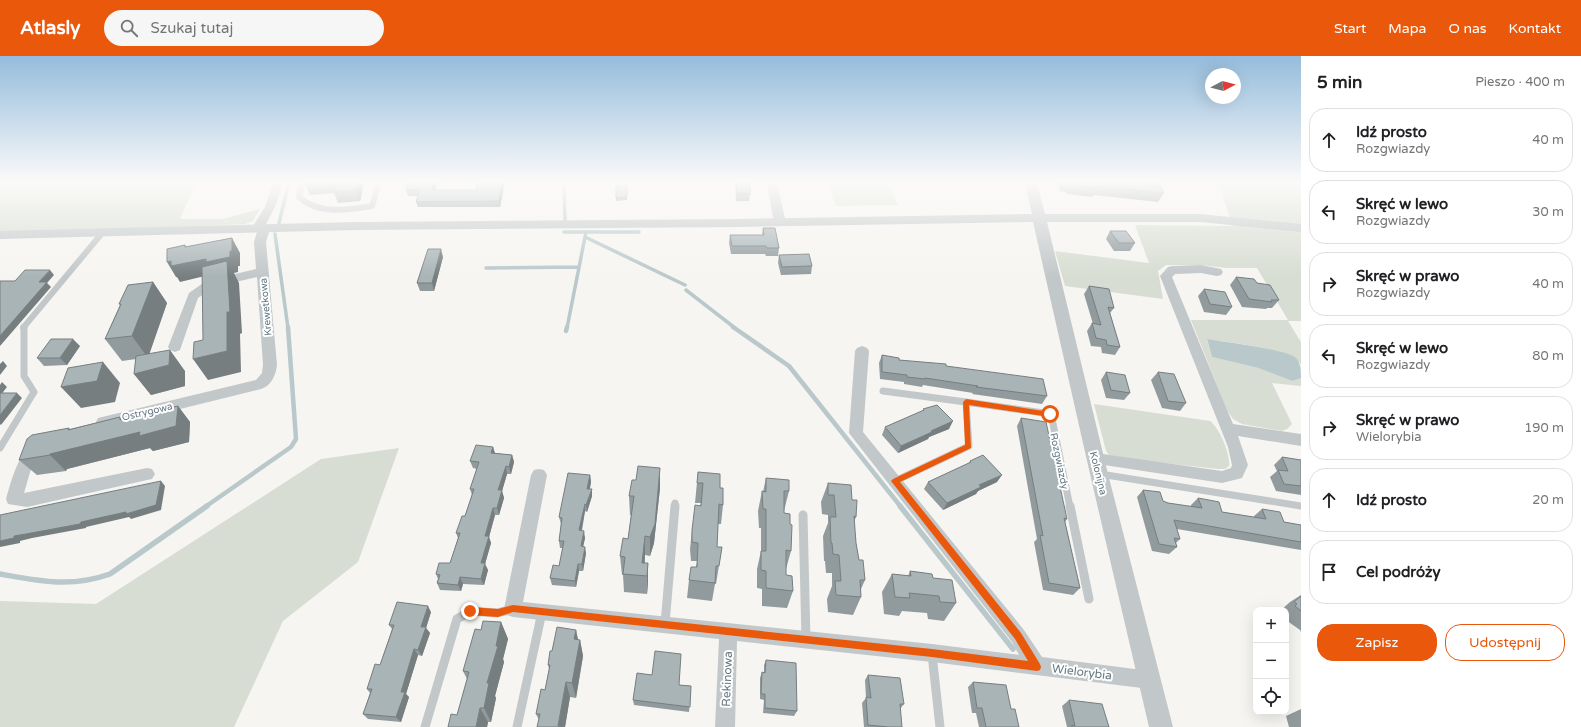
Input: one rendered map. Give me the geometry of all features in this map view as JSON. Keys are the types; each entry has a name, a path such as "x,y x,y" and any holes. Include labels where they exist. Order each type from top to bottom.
{"street":[{"name":"Krewetkowa","path":"261,384 269,374 270,365 261,272 260,242 261,229 267,214"},
{"path":"778,214 780,223"},
{"name":"Kolonijna","path":"1038,214 1161,727"},
{"path":"0,236 356,226 780,223 1039,218 1200,218 1301,228"},
{"path":"1098,466 1222,477 1237,473 1240,465 1166,276 1172,270 1202,269 1217,272"},
{"path":"175,347 193,296 210,284 261,272"},
{"path":"862,352 856,433 1018,636 1037,667"},
{"name":"Ostrygowa","path":"87,425 261,384"},
{"path":"1227,429 1301,440"},
{"path":"46,442 36,451 24,467 14,499 27,500 147,474"},
{"path":"513,608 539,475"},
{"name":"Wielorybia","path":"513,608 932,653 1150,680"},
{"name":"Rekinowa","path":"725,727 728,631"}],"lane":[{"path":"0,448 34,392 24,376 24,328 103,232"},
{"path":"883,391 966,402 969,446 895,481"},
{"name":"Rozgwiazdy","path":"966,402 1050,414 1089,599"},
{"path":"1098,466 1301,506"},
{"path":"665,624 675,503"},
{"path":"803,515 806,640"},
{"path":"425,727 456,619 470,611 498,613 513,608"},
{"path":"517,727 542,612"},
{"path":"932,653 940,727"}],"shaded area":[{"path":"0,214 182,214 180,219 223,219 240,214 257,214 253,221 245,224 0,234"},
{"path":"1229,214 1301,214 1301,321 1288,321 1301,342 1301,365 1295,358 1280,352 1215,340 1207,340 1212,357 1258,368 1292,381 1301,377 1301,386 1272,383 1292,424 1287,429 1282,431 1242,424 1233,419 1227,410 1191,320 1288,320 1257,268 1166,265 1158,271 1163,299 1065,286 1055,251 1149,263 1135,225 1233,226"},
{"path":"1207,339 1267,349 1290,355 1296,358 1299,362 1301,378 1292,381 1258,368 1212,357"},
{"path":"1094,404 1210,421 1217,429 1224,442 1228,455 1229,466 1225,469 1218,469 1146,461 1109,455 1106,451"},
{"path":"399,448 358,562 283,621 234,727 0,727 0,601 96,604 321,459"}],"building":[{"path":"763,228 775,228 779,248 767,248 766,246 732,246 730,235 764,235"},
{"path":"1110,231 1126,231 1135,243 1119,243"},
{"path":"232,238 232,251 230,251 230,257 206,262 206,259 171,266 171,261 167,262 167,249"},
{"path":"428,249 441,249 432,283 417,283"},
{"path":"809,254 812,266 782,267 779,255"},
{"path":"227,261 230,312 227,312 227,351 193,359 194,342 203,340 202,267"},
{"path":"25,270 50,270 39,282 47,282 0,336 0,281 15,281"},
{"path":"1236,277 1254,279 1257,283 1270,285 1279,300 1271,300 1272,302 1249,299"},
{"path":"153,282 132,336 105,339 128,285"},
{"path":"1089,286 1109,289 1114,308 1108,307 1120,347 1107,345 1106,340 1096,338 1092,323 1101,325"},
{"path":"1204,289 1225,292 1232,307 1210,304"},
{"path":"51,339 73,339 60,358 37,358"},
{"path":"170,350 169,365 134,374 136,356"},
{"path":"882,355 899,358 899,360 946,364 946,366 1043,379 1047,396 976,387 978,386 925,378 907,377 907,375 882,372"},
{"path":"103,362 97,381 61,387 68,368"},
{"path":"1106,372 1125,375 1130,393 1111,390"},
{"path":"1158,372 1174,374 1186,403 1168,401"},
{"path":"0,393 17,393 0,415"},
{"path":"937,405 953,421 901,446 885,427 924,410 923,409"},
{"path":"178,406 176,426 139,436 140,432 50,455 19,460 27,439 32,435 69,428 68,430 120,417 120,420"},
{"path":"1021,418 1046,422 1067,519 1064,518 1080,588 1049,583 1040,535 1043,536"},
{"path":"476,445 493,447 491,453 512,455 509,467 506,466 498,490 502,490 497,508 493,508 485,536 489,536 481,563 485,563 481,579 460,577 458,585 437,583 440,575 436,574 439,563 450,563 460,533 456,533 462,516 465,516 474,489 470,489 479,462 470,461"},
{"path":"983,455 1002,475 979,485 981,487 947,503 928,482 971,462 970,461"},
{"path":"1282,457 1301,460 1301,486 1284,484 1278,470 1288,471"},
{"path":"638,466 660,468 655,524 650,537 645,536 642,563 648,563 647,576 623,574 625,557 620,556 623,538 628,539 634,496 629,496 632,480 636,480"},
{"path":"698,472 720,474 720,488 723,488 723,505 719,504 717,547 722,547 719,566 716,566 715,583 689,580 691,567 697,567 698,543 692,542 692,530 695,505 701,506 703,483 697,483"},
{"path":"568,473 590,475 587,489 592,489 586,505 585,504 579,530 584,531 581,546 585,547 582,564 578,564 575,581 550,578 553,565 559,566 564,541 559,541 562,518 559,517"},
{"path":"766,478 789,480 789,491 784,491 784,513 790,514 790,524 792,525 791,551 786,550 786,575 792,576 793,591 766,588 766,571 761,570 761,551 766,551 766,509 763,509 762,491 766,492"},
{"path":"161,481 156,505 126,514 126,512 81,522 80,524 14,536 14,538 0,541 0,515"},
{"path":"828,483 851,485 852,500 857,500 856,517 854,516 856,543 859,560 863,560 865,580 860,580 861,597 836,595 835,581 841,581 839,555 833,554 831,543 830,517 836,517 834,495 828,495"},
{"path":"1143,490 1160,492 1163,501 1168,503 1202,508 1198,498 1219,502 1222,512 1266,519 1262,509 1280,512 1284,522 1301,525 1301,542 1174,520 1180,539 1174,538 1177,547 1159,544"},
{"path":"910,571 932,574 933,578 952,580 956,603 940,602 939,596 909,593 910,598 895,597 892,574 911,576"},
{"path":"1301,596 1301,611 1295,606 1297,604 1294,602"},
{"path":"397,602 428,606 421,627 426,627 418,650 414,649 401,692 405,692 396,717 363,714 372,689 367,689 375,664 380,665 394,625 389,625"},
{"path":"483,621 501,622 496,646 498,646 487,683 489,683 484,708 480,708 476,727 448,727 451,714 457,715 469,672 463,671 475,629 481,630"},
{"path":"557,627 576,630 574,639 580,640 572,683 566,682 558,726 563,727 537,727 540,714 536,714 541,689 545,690 550,665 548,665 550,651 552,651"},
{"path":"655,651 681,654 679,685 691,686 690,707 633,700 637,673 652,675"},
{"path":"766,660 796,663 797,711 765,708 765,694 761,694 762,672 765,673"},
{"path":"868,675 900,678 904,704 900,704 902,727 868,725 866,697 871,698"},
{"path":"973,682 1006,685 1011,709 1015,709 1019,727 986,727 982,708 977,708"},
{"path":"1069,700 1102,704 1109,727 1072,727 1072,725 1075,726"}],"waterway":[{"path":"279,223 281,214"},
{"path":"565,214 565,221"},
{"path":"564,232 586,232"},
{"path":"585,237 586,232"},
{"path":"586,232 639,232"},
{"path":"275,234 288,328"},
{"path":"567,328 585,237"},
{"path":"585,237 685,285"},
{"path":"486,268 579,267"},
{"path":"686,290 735,328"},
{"path":"205,507 291,447 296,439 288,327"},
{"path":"566,331 567,327"},
{"path":"733,327 789,366 901,507"},
{"path":"0,574 55,582 82,581 110,574 207,506"},
{"path":"900,506 1013,649"}],"route":[{"path":"470,611 498,613 513,608 932,653 1037,667 1018,636 895,481 969,446 966,402 1050,414"}]}
